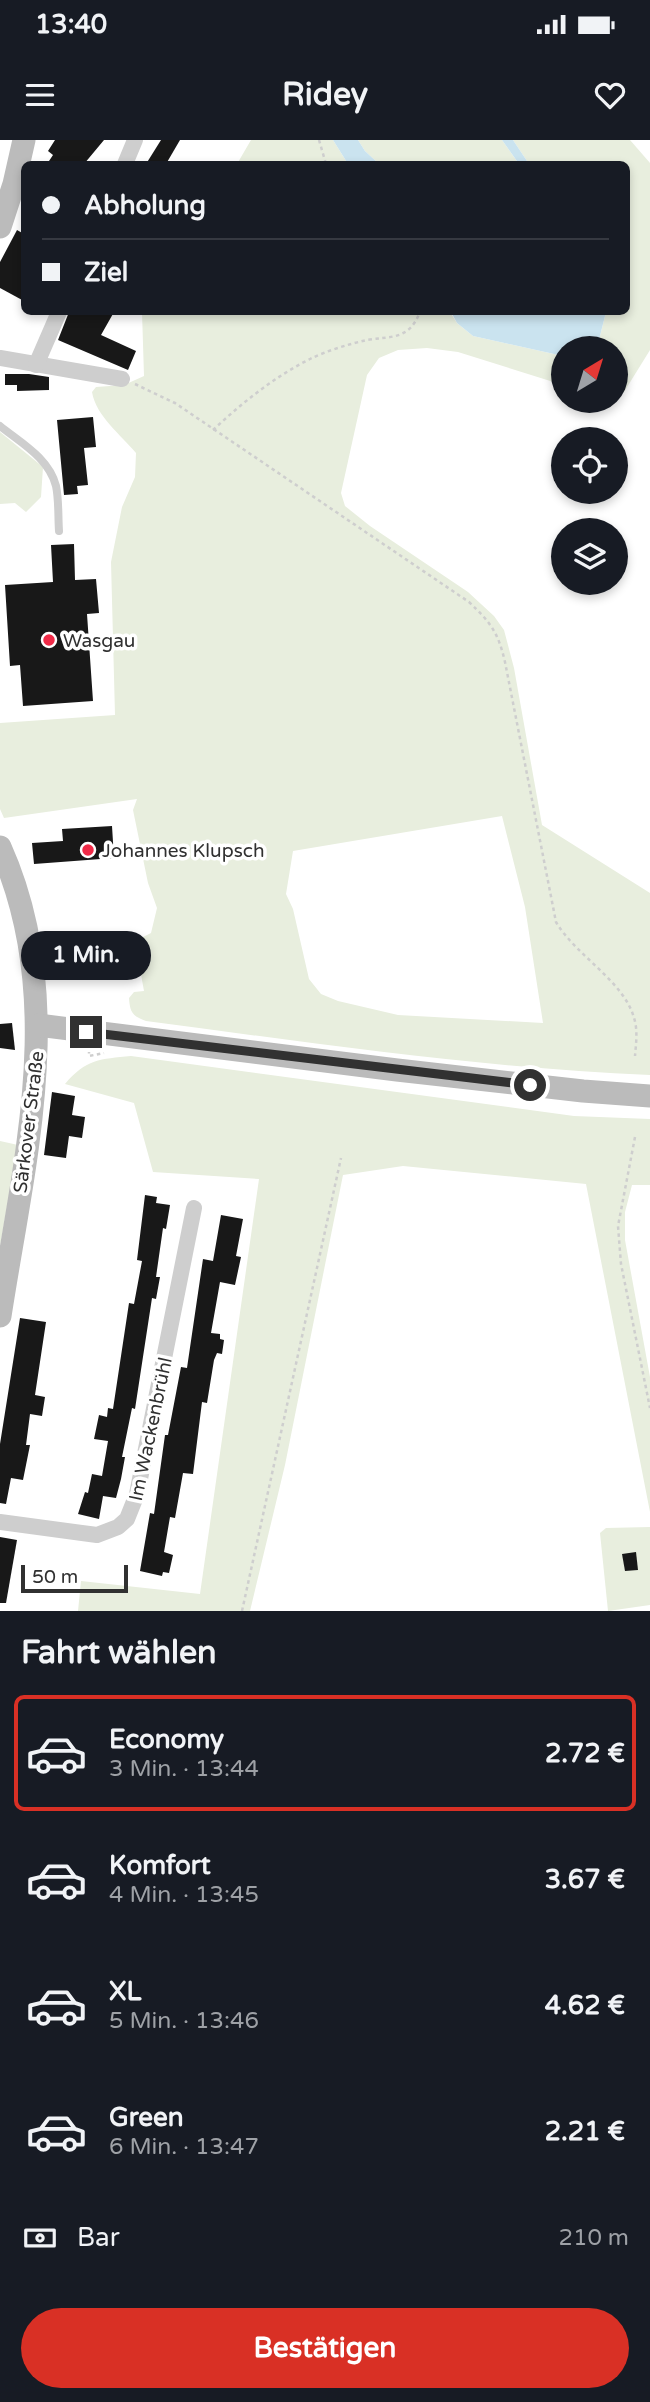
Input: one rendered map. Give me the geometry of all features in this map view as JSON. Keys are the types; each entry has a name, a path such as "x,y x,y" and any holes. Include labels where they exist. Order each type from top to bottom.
{"main road":[{"path":"0,227 24,140"},
{"name":"Särkover Straße","path":"0,848 23,917 33,970 38,1025 36,1078 0,1315"},
{"path":"38,1025 410,1071 650,1096"}],"street":[{"path":"126,161 135,140"},
{"path":"36,365 58,315"},
{"path":"0,358 122,379"},
{"name":"Im Wackenbrühl","path":"0,1522 97,1535 118,1527 127,1519 137,1494 194,1208"}],"lane":[{"path":"0,426 40,458 50,470 56,487 59,531"}],"path":[{"path":"319,140 325,161"},
{"path":"213,430 243,403 311,358 366,340 396,337 407,331 419,315"},
{"path":"122,379 154,392 213,430 469,602 489,621 499,637 505,662 556,922 564,935 611,983 632,1011 635,1021 635,1056"},
{"path":"635,1137 618,1226 621,1264 650,1408"},
{"path":"242,1611 341,1158"}],"green space":[{"path":"251,140 333,140 346,161 239,161"},
{"path":"358,140 502,140 517,161 376,161"},
{"path":"513,140 630,140 650,163 650,350 628,386 628,336 600,336 605,315 630,315 630,161 527,161"},
{"path":"142,315 452,315 473,336 551,353 551,381 458,352 427,348 398,350 379,358 367,375 341,493 345,506 468,592 494,616 504,630 514,668 542,825 650,893 650,1075 524,1067 398,1054 146,1021 133,1013 129,998 134,992 144,991 135,941 151,933 157,908 148,883 133,810 137,799 4,818 0,809 0,723 115,715 111,562 122,507 135,477 136,453 98,409 92,392 96,387 124,385 144,376","holes":["502,816 525,907 543,1023 398,1015 338,1001 321,994 309,979 293,909 286,894 293,851"]},
{"path":"0,432 43,467 41,497 26,512 15,503 0,504"},
{"path":"131,1056 574,1116 650,1119 650,1185 632,1185 625,1212 625,1240 650,1377 650,1512 586,1184 403,1166 343,1175 285,1465 250,1611 78,1611 81,1581 200,1594 259,1179 153,1172 134,1103 65,1084 94,1062"},
{"path":"0,1141 18,1145 0,1246"},
{"path":"650,1527 650,1605 608,1611 600,1533 606,1528"}],"water":[{"path":"333,140 358,140 376,161 346,161"},
{"path":"502,140 513,140 527,161 517,161"},
{"path":"453,315 605,315 600,336 551,336 551,353 473,336 457,323"}],"building":[{"path":"55,140 104,140 86,161 49,161 53,155 48,151"},
{"path":"161,140 180,140 168,161 148,161"},
{"path":"17,230 21,232 21,299 0,288 0,262"},
{"path":"68,315 112,315 101,335 136,351 128,370 58,340"},
{"path":"5,374 49,377 49,390 17,391 17,385 5,385"},
{"path":"93,417 96,447 84,448 88,485 77,486 78,494 64,495 57,420"},
{"name":"Wasgau","path":"74,544 75,580 96,579 99,613 87,614 93,701 23,706 20,665 10,666 5,585 53,582 51,545"},
{"name":"Johannes Klupsch","path":"112,826 114,858 34,864 32,843 63,841 62,829"},
{"path":"112,938 116,960 98,963 95,941"},
{"path":"12,1023 15,1050 0,1048 0,1024"},
{"path":"52,1092 75,1096 72,1115 85,1117 82,1138 69,1136 66,1158 44,1155"},
{"path":"145,1195 157,1197 156,1203 170,1205 166,1229 163,1228 156,1277 160,1277 156,1299 152,1298 135,1409 132,1408 122,1457 125,1457 121,1479 116,1498 103,1496 99,1519 78,1514 85,1492 88,1493 92,1474 102,1476 108,1441 94,1439 99,1415 107,1417 108,1408 113,1409 129,1303 134,1304 142,1261 137,1260"},
{"path":"221,1215 243,1219 236,1256 241,1257 235,1285 220,1282 211,1333 220,1334 220,1339 224,1340 222,1354 217,1353 214,1360 207,1403 202,1402 193,1474 183,1473 175,1518 170,1517 164,1552 173,1555 169,1573 163,1572 162,1576 140,1571 150,1513 154,1514 165,1435 168,1435 181,1367 187,1368 203,1259 213,1261"},
{"path":"20,1318 46,1322 35,1395 45,1397 42,1416 30,1414 26,1445 30,1445 23,1480 11,1478 6,1504 0,1503 0,1444"},
{"path":"0,1537 17,1540 6,1603 0,1603"},
{"path":"636,1552 638,1570 625,1571 622,1554"}],"place":[{"name":"Wasgau","path":"49,640"},
{"name":"Johannes Klupsch","path":"88,850"}],"route":[{"path":"86,1032 530,1085"}]}
